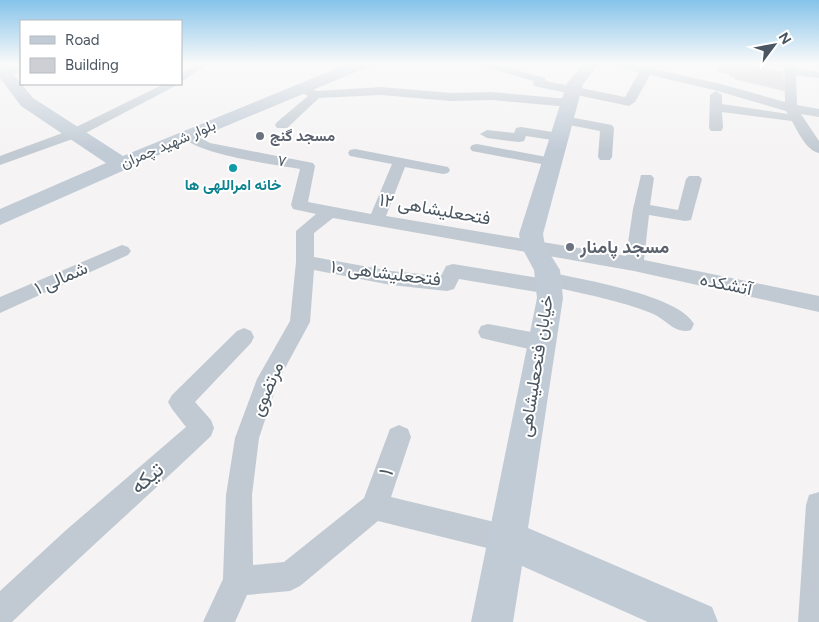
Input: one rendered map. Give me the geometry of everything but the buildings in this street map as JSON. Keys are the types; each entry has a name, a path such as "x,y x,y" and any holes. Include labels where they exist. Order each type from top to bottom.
{"street":[{"path":"19,92 27,102 73,134 117,160"},
{"name":"بلوار شهید چمران","path":"0,218 201,119 272,92"},
{"name":"بلوار شهید چمران","path":"0,205 117,160 308,92"},
{"path":"282,125 308,92"},
{"path":"389,92 411,95 492,96 563,123 607,128 605,157"},
{"path":"463,96 466,92"},
{"path":"544,92 563,123"},
{"path":"533,246 531,234 572,92"},
{"path":"477,148 629,102 635,92"},
{"path":"716,128 717,92"},
{"path":"735,92 791,108 819,113"},
{"path":"791,92 791,108 807,136 819,149"},
{"path":"0,161 73,134 156,93"},
{"path":"716,107 798,120"},
{"path":"487,134 519,138 521,132 563,123"},
{"name":"۷","path":"188,135 206,146 308,166 299,205 330,212"},
{"path":"0,145 15,156"},
{"path":"355,153 443,170"},
{"path":"376,219 400,162"},
{"path":"634,264 646,178"},
{"path":"641,209 685,216 694,179"},
{"name":"فتحعلیشاهی ۱۲","path":"330,212 634,264"},
{"name":"مرتضوی","path":"238,581 239,495 247,438 268,379 300,322 305,262 304,231 330,212"},
{"name":"خیابان فتحعلیشاهی","path":"492,622 550,298 547,270 533,246"},
{"name":"شمالی ۱","path":"0,305 122,251"},
{"name":"فتحعلیشاهی ۱۰","path":"305,262 391,278 447,284 453,271 548,283"},
{"name":"آتشکده","path":"634,264 819,304"},
{"path":"548,283 614,293 660,308 684,324"},
{"path":"488,332 542,343"},
{"name":"تیکه","path":"0,612 75,540 158,469 202,428 180,402 244,337"},
{"name":"۱","path":"374,507 399,437"},
{"path":"814,622 819,505"},
{"path":"220,622 238,581 290,576 374,507 507,539 697,622"}],"place":[{"name":"مسجد گنج","path":"260,136"},
{"name":"خانه امراللهی ها","path":"233,168"},
{"name":"مسجد پامنار","path":"570,247"}]}
